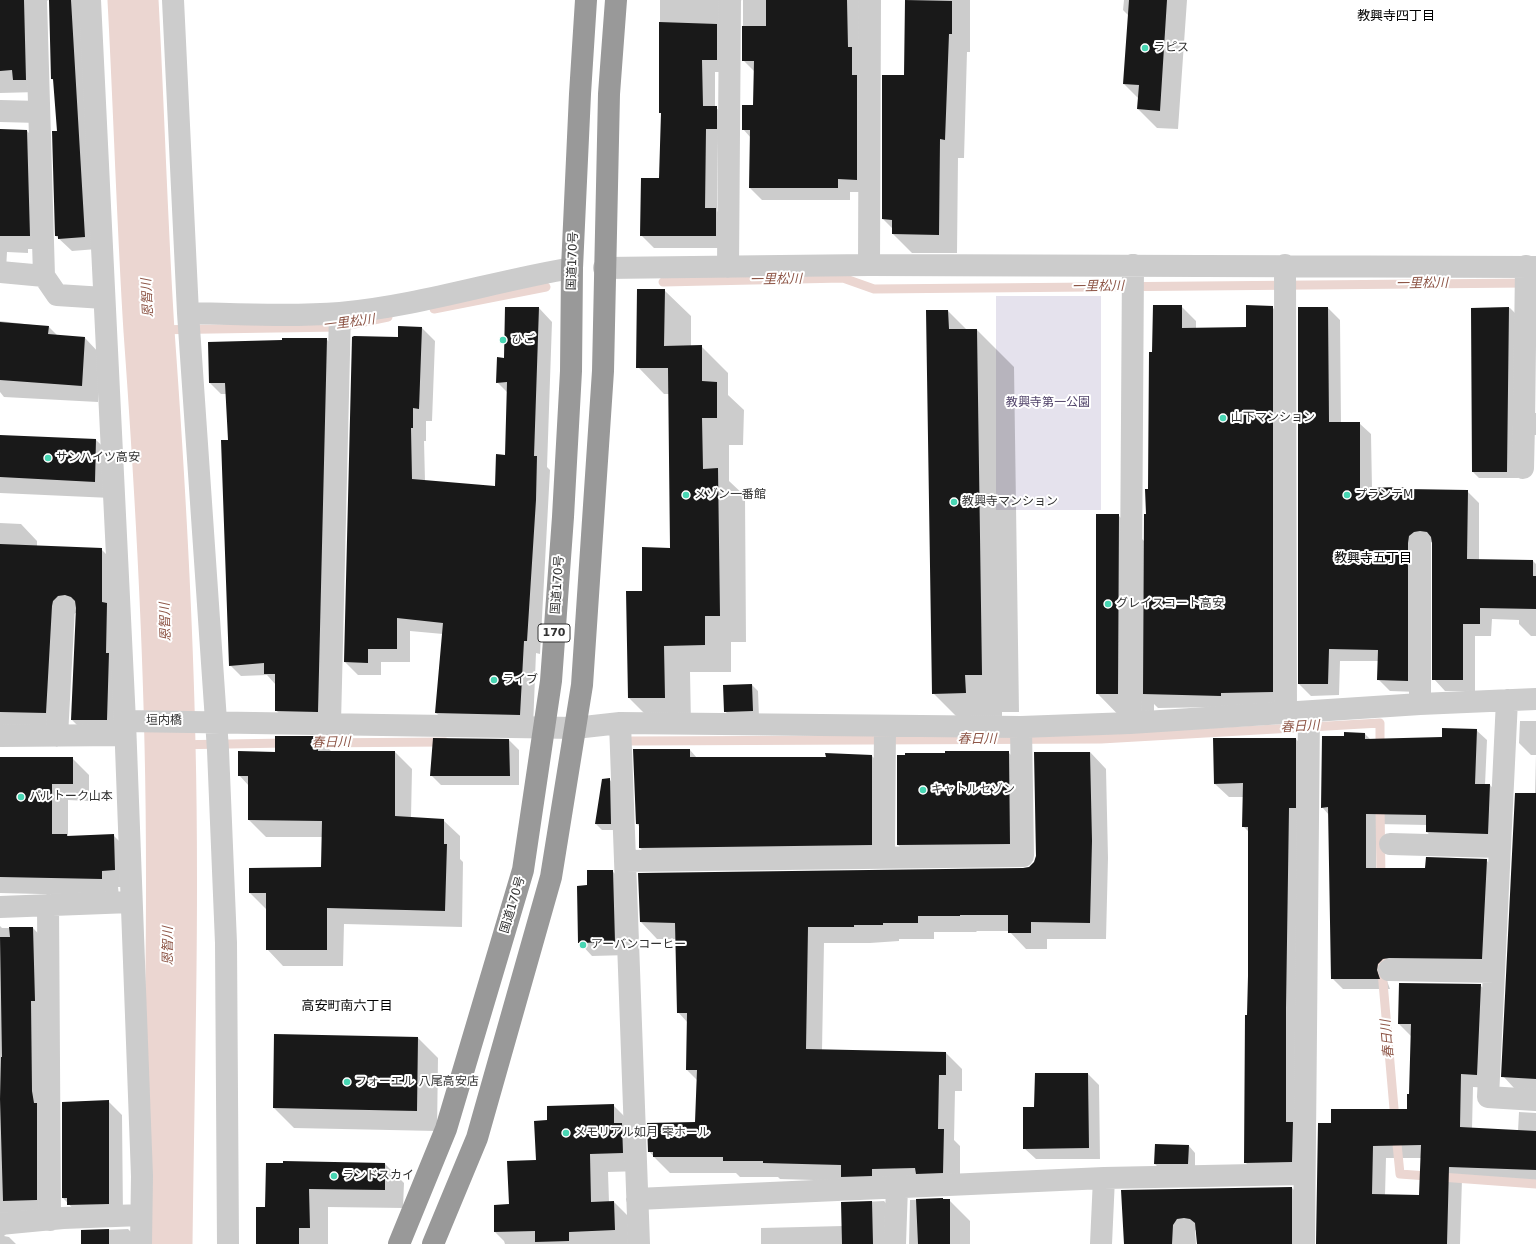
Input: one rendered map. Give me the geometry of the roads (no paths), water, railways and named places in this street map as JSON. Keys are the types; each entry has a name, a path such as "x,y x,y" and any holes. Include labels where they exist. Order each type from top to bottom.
{"highway":[{"name":"国道170号","path":"399,1244 446,1129 523,870 551,681 563,518 571,371 572,268 586,0"},
{"name":"170","path":"433,1244 477,1138 551,877 582,686 602,379 609,94 616,0"}],"street":[{"path":"36,0 44,276 57,295 104,298"},
{"path":"90,0 125,728 142,1176 141,1244"},
{"path":"173,0 189,323 226,942 228,1244"},
{"path":"728,267 730,0"},
{"path":"869,265 870,0"},
{"path":"0,111 39,112"},
{"path":"604,268 869,265 1133,278 1285,279 1529,275 1530,424 1523,468"},
{"path":"189,323 273,314 340,323 411,302 529,275 572,268"},
{"path":"0,272 44,276"},
{"path":"1130,723 1133,278"},
{"path":"1285,279 1286,714"},
{"path":"330,723 340,323"},
{"path":"1420,543 1420,704"},
{"path":"56,736 64,607"},
{"name":"垣内橋","path":"0,736 56,736 125,728 214,733 330,723 575,728 620,723 1021,727 1130,723 1286,714 1308,723 1420,704 1536,699"},
{"path":"1507,700 1488,1097 1536,1100"},
{"path":"620,723 639,1244"},
{"path":"1304,1244 1308,723"},
{"path":"884,857 885,726"},
{"path":"625,861 1023,856 1021,727"},
{"path":"1390,844 1500,847"},
{"path":"0,907 131,902"},
{"path":"48,905 50,1220"},
{"path":"1389,970 1494,972"},
{"path":"637,1199 1104,1178 1304,1174"},
{"path":"1101,1244 1104,1178"},
{"path":"895,1244 897,1187"},
{"path":"0,1224 141,1215"}],"waterway":[{"name":"恩智川","path":"133,0 169,692 171,931 167,1244"},
{"name":"一里松川","path":"663,282 843,278 874,289 1527,283"},
{"name":"一里松川","path":"434,309 546,287"},
{"name":"一里松川","path":"149,330 340,327 388,317"},
{"name":"春日川","path":"632,741 1101,739 1380,723 1380,750"},
{"name":"春日川","path":"306,743 445,742"},
{"name":"春日川","path":"170,745 287,743"},
{"name":"春日川","path":"1380,803 1381,880"},
{"name":"春日川","path":"1381,949 1395,1120"},
{"name":"春日川","path":"1396,1134 1400,1174 1536,1184"}],"place":[{"name":"ラピス","path":"1145,48"},
{"name":"ひご","path":"503,340"},
{"name":"山下マンション","path":"1223,418"},
{"name":"サンハイツ高安","path":"48,458"},
{"name":"メゾン一番館","path":"686,495"},
{"name":"プランテM","path":"1347,495"},
{"name":"教興寺マンション","path":"954,502"},
{"name":"グレイスコート高安","path":"1108,604"},
{"name":"ライブ","path":"494,680"},
{"name":"キャトルセゾン","path":"923,790"},
{"name":"パルトーク山本","path":"21,797"},
{"name":"アーバンコーヒー","path":"583,945"},
{"name":"フォーエル 八尾高安店","path":"347,1082"},
{"name":"メモリアル如月 雫ホール","path":"566,1133"},
{"name":"ランドスカイ","path":"334,1176"}],"district":[{"name":"教興寺四丁目","path":"1396,17"},
{"name":"教興寺五丁目","path":"1373,559"},
{"name":"高安町南六丁目","path":"347,1007"}],"park label":[{"name":"教興寺第一公園","path":"1048,403"}]}
